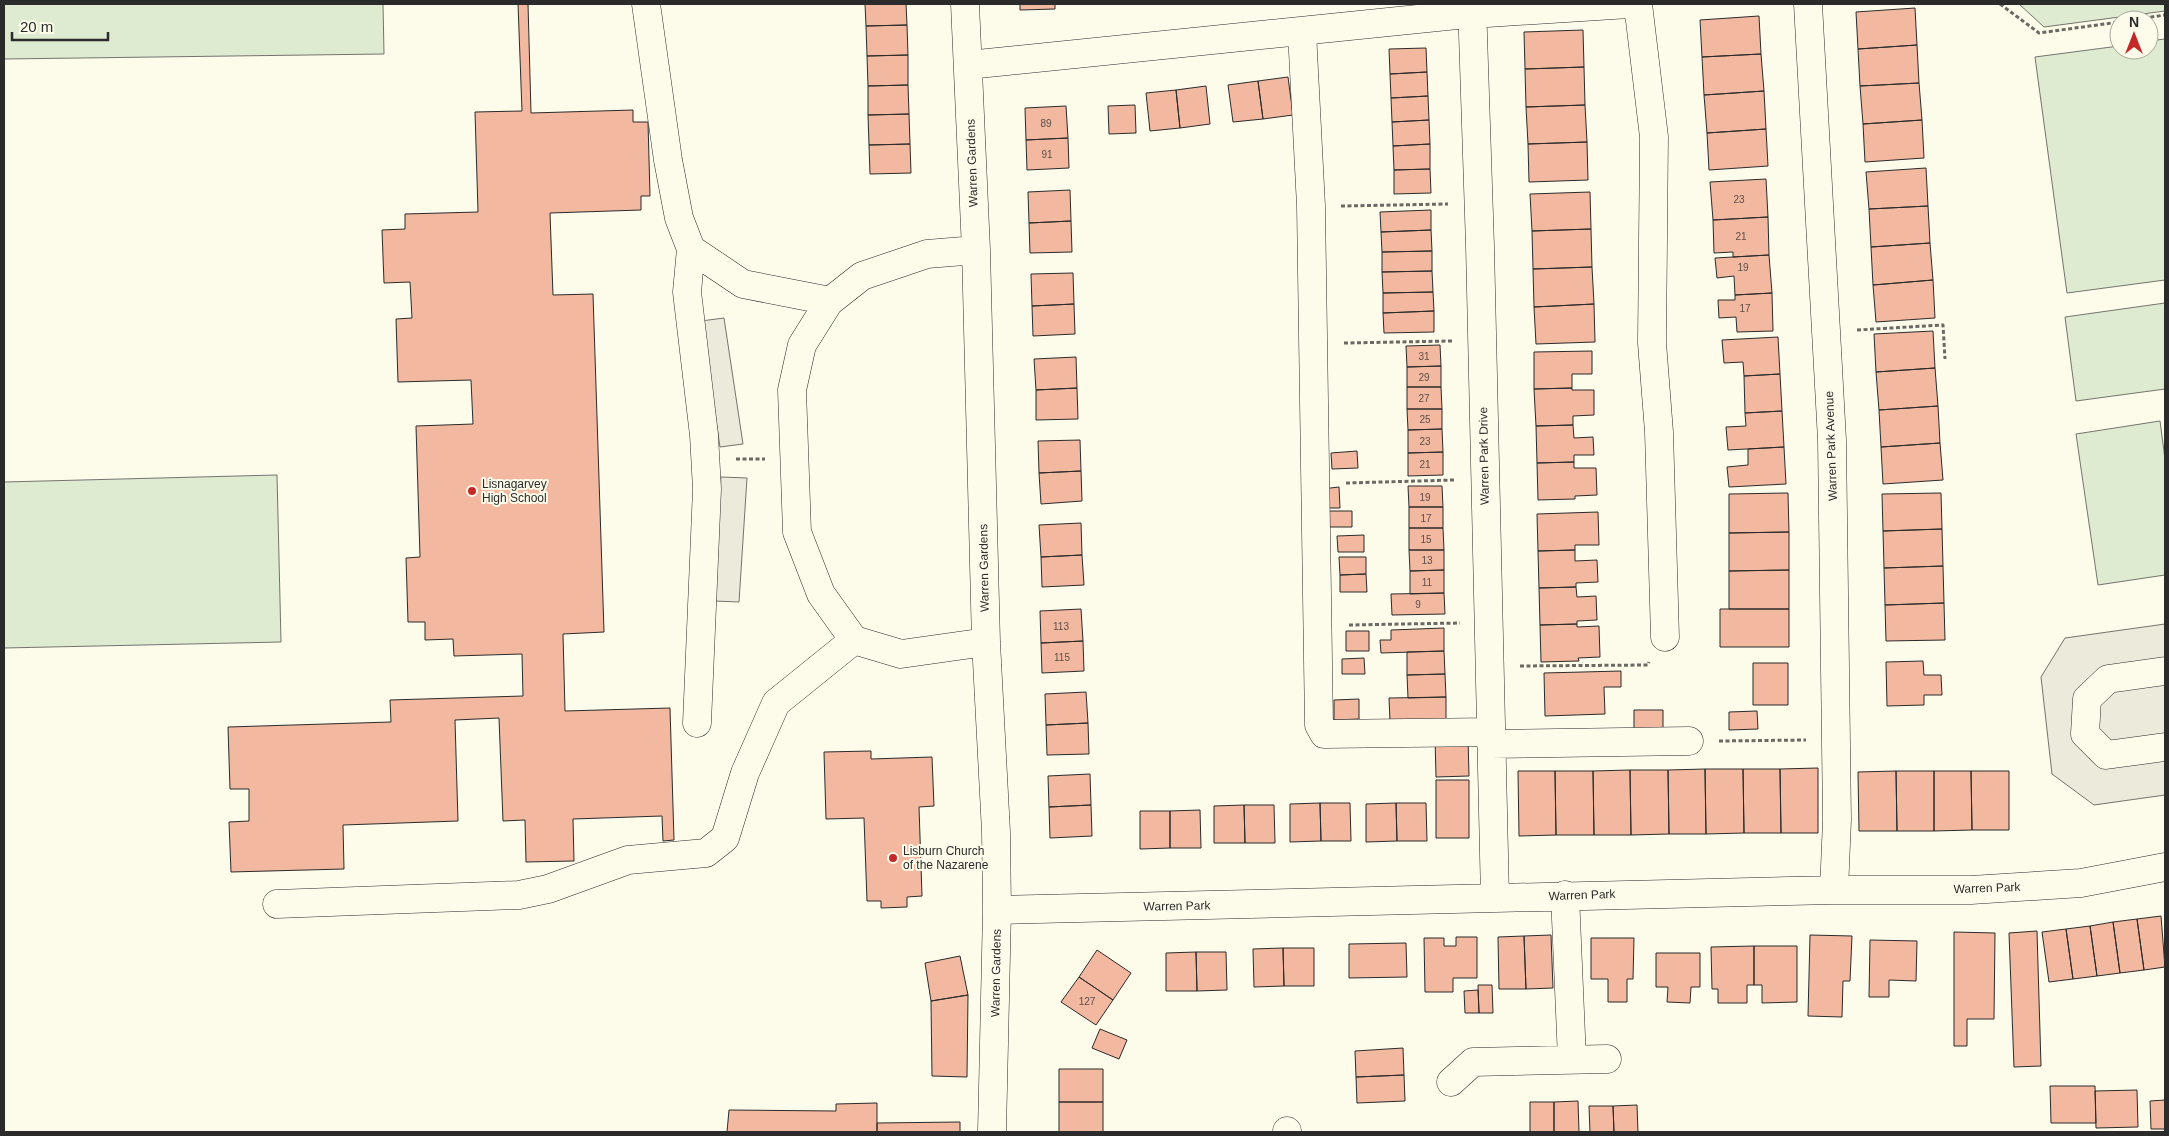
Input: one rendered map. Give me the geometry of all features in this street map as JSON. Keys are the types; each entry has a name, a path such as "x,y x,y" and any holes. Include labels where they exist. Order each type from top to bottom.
{"street":[{"path":"646,4 668,160 679,218 691,249 687,292 705,460 706,488 697,723"},
{"name":"Warren Gardens","path":"965,4 976,250 986,642 996,832 997,910 992,1132"},
{"path":"968,66 1302,32 1472,9 1629,4"},
{"path":"1638,4 1654,137 1652,342 1660,432 1665,637"},
{"name":"Warren Park Avenue","path":"1808,4 1832,440 1837,820 1834,890"},
{"name":"Warren Park Drive","path":"1472,9 1495,898"},
{"path":"1302,32 1311,206 1319,725 1324,734 1689,741"},
{"path":"691,249 743,284 830,301"},
{"path":"976,250 926,254 862,276 830,301 802,345 792,390 796,532 821,594 854,640 901,654 986,642"},
{"path":"277,904 519,896 548,889 628,860 706,852 725,838 745,773 776,703 854,640"},
{"path":"2165,671 2108,679 2087,699 2085,734 2106,755 2165,747"},
{"name":"Warren Park","path":"997,910 1834,890 1971,890 2072,884 2165,868"},
{"path":"1565,896 1572,1059"},
{"path":"1451,1082 1473,1062 1607,1059"}],"path":[{"path":"2000,4 2039,33 2109,23"},
{"path":"1311,206 1478,203"},
{"path":"1826,332 1943,325 1945,359"},
{"path":"1313,344 1482,341"},
{"path":"705,460 794,458"},
{"path":"1315,484 1485,479"},
{"path":"1317,626 1488,622"},
{"path":"1489,666 1648,665 1665,637"},
{"path":"1689,741 1836,740"}],"green space":[{"path":"4,4 383,4 384,54 4,59"},
{"path":"2019,4 2165,4 2165,11 2109,10 2109,18 2044,27"},
{"path":"2165,39 2165,280 2067,293 2035,57 2109,47 2109,60 2159,60 2159,40"},
{"path":"2165,303 2165,389 2076,401 2065,317"},
{"path":"2160,421 2165,459 2165,575 2098,585 2076,434"},
{"path":"277,475 281,642 4,648 4,482"}],"shaded area":[{"path":"724,318 743,444 720,447 701,321"},
{"path":"721,477 747,478 739,602 714,601"},
{"path":"2165,624 2165,795 2094,805 2052,774 2041,677 2065,638"}],"building":[{"path":"518,4 528,4 531,113 633,110 633,122 648,122 650,196 641,196 641,210 550,213 553,295 593,294 604,632 563,634 565,711 670,708 674,840 663,841 662,816 573,819 574,861 526,862 525,820 503,821 499,718 455,720 458,821 343,825 344,869 231,872 229,822 249,821 249,789 230,789 228,727 391,722 390,700 523,696 522,654 454,656 453,639 425,640 425,622 408,622 406,558 420,557 416,426 473,424 471,380 398,382 396,319 412,318 410,282 384,283 382,230 405,229 405,214 478,212 475,112 522,111"},
{"path":"865,4 906,4 907,25 866,26"},
{"path":"1020,4 1055,4 1055,9 1020,10"},
{"path":"1915,8 1917,45 1858,49 1856,12"},
{"path":"1759,16 1761,54 1702,57 1700,20"},
{"path":"907,25 908,55 867,56 866,26"},
{"path":"1583,30 1584,67 1525,69 1524,32"},
{"path":"1917,45 1919,83 1860,86 1858,49"},
{"path":"1426,48 1427,72 1390,74 1389,49"},
{"path":"1761,54 1764,91 1704,95 1702,57"},
{"path":"908,55 908,85 868,86 867,56"},
{"path":"1584,67 1585,105 1526,107 1525,69"},
{"path":"1427,72 1428,96 1391,98 1390,74"},
{"path":"1288,77 1293,115 1263,119 1258,81"},
{"path":"1258,81 1263,119 1233,122 1228,85"},
{"path":"1919,83 1922,120 1863,124 1860,86"},
{"path":"908,85 909,114 868,115 868,86"},
{"path":"1206,86 1210,124 1180,128 1176,90"},
{"path":"1176,90 1180,128 1150,131 1146,93"},
{"path":"1764,91 1766,129 1707,133 1704,95"},
{"path":"1428,96 1429,120 1392,122 1391,98"},
{"path":"1135,105 1136,133 1109,134 1108,106"},
{"path":"1585,105 1587,142 1528,144 1526,107"},
{"path":"1066,106 1068,138 1026,140 1025,108"},
{"path":"909,114 910,144 869,145 868,115"},
{"path":"1429,120 1430,144 1393,146 1392,122"},
{"path":"1922,120 1924,158 1865,162 1863,124"},
{"path":"1766,129 1768,166 1709,170 1707,133"},
{"path":"1068,138 1069,168 1027,170 1026,140"},
{"path":"1587,142 1588,180 1529,182 1528,144"},
{"path":"910,144 911,173 870,174 869,145"},
{"path":"1430,144 1430,169 1394,170 1393,146"},
{"path":"1926,168 1928,206 1869,209 1866,172"},
{"path":"1430,169 1431,193 1394,194 1394,170"},
{"path":"1766,179 1768,217 1713,220 1710,182"},
{"path":"1070,190 1071,221 1029,223 1028,192"},
{"path":"1590,192 1591,229 1532,231 1530,194"},
{"path":"1928,206 1930,243 1871,247 1869,209"},
{"path":"1431,210 1431,230 1381,232 1380,212"},
{"path":"1768,217 1769,255 1733,257 1733,252 1714,253 1713,220"},
{"path":"1071,221 1072,252 1030,253 1029,223"},
{"path":"1591,229 1592,267 1533,269 1532,231"},
{"path":"1431,230 1432,251 1382,252 1381,232"},
{"path":"1930,243 1933,280 1873,285 1871,247"},
{"path":"1432,251 1432,271 1382,272 1382,252"},
{"path":"1769,255 1772,293 1735,295 1734,276 1717,278 1715,258"},
{"path":"1592,267 1594,304 1534,307 1533,269"},
{"path":"1432,271 1433,292 1383,293 1382,272"},
{"path":"1073,273 1074,304 1032,306 1031,274"},
{"path":"1933,280 1935,318 1876,322 1873,285"},
{"path":"1433,292 1434,311 1383,313 1383,293"},
{"path":"1772,293 1773,331 1737,332 1736,317 1719,318 1718,300 1735,300 1735,295"},
{"path":"1074,304 1075,334 1033,336 1032,306"},
{"path":"1594,304 1595,342 1536,344 1534,307"},
{"path":"1434,311 1434,332 1384,333 1383,313"},
{"path":"1933,331 1935,368 1876,372 1874,334"},
{"path":"1778,337 1780,374 1744,376 1743,362 1724,363 1722,340"},
{"path":"1440,345 1441,366 1407,367 1406,346"},
{"path":"1592,351 1592,374 1572,374 1572,388 1534,389 1534,352"},
{"path":"1076,357 1077,388 1036,390 1034,359"},
{"path":"1441,366 1441,387 1407,387 1407,367"},
{"path":"1935,368 1938,406 1879,410 1876,372"},
{"path":"1780,374 1782,411 1745,413 1744,376"},
{"path":"1407,387 1441,387 1442,409 1407,409"},
{"path":"1077,388 1078,419 1036,420 1036,390"},
{"path":"1572,388 1572,390 1594,390 1594,415 1573,416 1573,425 1536,426 1534,389"},
{"path":"1938,406 1940,443 1881,447 1879,410"},
{"path":"1407,409 1442,409 1442,429 1408,430"},
{"path":"1782,411 1784,447 1728,450 1726,427 1746,426 1745,413"},
{"path":"1573,425 1574,438 1593,437 1594,455 1574,455 1574,462 1537,463 1536,426"},
{"path":"1442,429 1443,452 1408,453 1408,430"},
{"path":"1080,440 1081,471 1039,473 1038,441"},
{"path":"1940,443 1943,480 1883,484 1881,447"},
{"path":"1784,447 1786,484 1729,487 1727,467 1748,465 1748,449"},
{"path":"1357,451 1358,468 1332,469 1331,453"},
{"path":"1443,452 1443,475 1408,476 1408,453"},
{"path":"1574,462 1574,468 1596,468 1597,495 1575,496 1575,499 1538,500 1537,463"},
{"path":"1081,471 1082,501 1041,504 1039,473"},
{"path":"1408,486 1442,486 1443,507 1409,507"},
{"path":"1339,487 1340,508 1323,508 1322,489"},
{"path":"1788,493 1789,532 1729,533 1729,494"},
{"path":"1941,493 1942,529 1883,531 1882,494"},
{"path":"1409,507 1443,507 1443,528 1409,528"},
{"path":"1325,511 1352,511 1352,527 1325,527"},
{"path":"1598,512 1599,545 1575,545 1575,550 1538,551 1537,514"},
{"path":"1081,523 1082,555 1041,557 1039,525"},
{"path":"1409,528 1443,528 1444,550 1409,550"},
{"path":"1942,529 1943,566 1884,568 1883,531"},
{"path":"1789,532 1789,570 1729,571 1729,533"},
{"path":"1364,535 1364,552 1338,552 1337,536"},
{"path":"1409,550 1444,550 1444,570 1410,571"},
{"path":"1575,550 1575,561 1597,560 1598,582 1576,583 1576,587 1539,588 1538,551"},
{"path":"1082,555 1084,585 1042,587 1041,557"},
{"path":"1339,557 1366,557 1366,574 1340,575"},
{"path":"1943,566 1944,603 1885,605 1884,568"},
{"path":"1444,570 1444,593 1410,594 1410,571"},
{"path":"1789,570 1789,609 1729,609 1729,571"},
{"path":"1366,574 1367,592 1340,592 1340,575"},
{"path":"1576,587 1577,597 1596,596 1597,620 1577,621 1577,624 1540,625 1539,588"},
{"path":"1444,593 1445,614 1392,615 1391,594"},
{"path":"1944,603 1945,640 1886,641 1885,605"},
{"path":"1081,609 1083,641 1041,643 1040,611"},
{"path":"1720,609 1789,609 1789,647 1720,647"},
{"path":"1577,624 1577,627 1599,626 1600,657 1578,658 1579,661 1541,662 1540,625"},
{"path":"1444,628 1444,651 1381,653 1380,640 1391,640 1391,630"},
{"path":"1346,631 1369,631 1369,651 1346,651"},
{"path":"1083,641 1084,671 1042,673 1041,643"},
{"path":"1444,651 1445,674 1407,675 1407,652"},
{"path":"1364,658 1365,674 1342,674 1342,659"},
{"path":"1923,661 1924,675 1941,675 1942,695 1924,695 1924,705 1887,706 1886,662"},
{"path":"1753,663 1788,663 1788,705 1753,705"},
{"path":"1621,671 1621,687 1604,687 1605,714 1545,716 1544,673"},
{"path":"1445,674 1446,697 1408,698 1407,675"},
{"path":"1086,692 1088,723 1046,725 1045,694"},
{"path":"1446,697 1446,719 1390,721 1389,698"},
{"path":"1359,699 1359,719 1334,720 1334,700"},
{"path":"1634,710 1663,710 1663,731 1634,731"},
{"path":"1757,711 1758,729 1729,730 1729,712"},
{"path":"1088,723 1089,754 1047,755 1046,725"},
{"path":"1435,737 1468,737 1469,776 1436,777"},
{"name":"Lisburn Church of the Nazarene","path":"871,751 871,759 932,757 934,806 919,807 922,896 907,897 907,907 881,908 881,901 867,901 864,818 826,819 824,752"},
{"path":"1818,768 1818,833 1781,833 1780,769"},
{"path":"1705,769 1706,834 1669,834 1668,770"},
{"path":"1705,769 1743,769 1744,833 1706,834"},
{"path":"1743,769 1780,769 1781,833 1744,833"},
{"path":"1630,770 1631,835 1594,835 1593,771"},
{"path":"1630,770 1668,770 1669,834 1631,835"},
{"path":"1518,771 1555,771 1556,835 1519,836"},
{"path":"1555,771 1593,771 1594,835 1556,835"},
{"path":"1896,771 1934,771 1934,831 1897,831"},
{"path":"1896,771 1897,831 1859,831 1858,772"},
{"path":"1934,771 1971,771 1972,830 1934,831"},
{"path":"1971,771 2009,771 2009,830 1972,830"},
{"path":"1090,774 1091,805 1049,807 1048,776"},
{"path":"1436,780 1469,780 1469,838 1436,838"},
{"path":"1320,803 1350,803 1351,841 1321,841"},
{"path":"1320,803 1321,841 1290,842 1290,804"},
{"path":"1396,803 1426,803 1427,841 1397,841"},
{"path":"1396,803 1397,841 1366,842 1366,804"},
{"path":"1091,805 1092,836 1050,838 1049,807"},
{"path":"1244,805 1274,805 1275,843 1245,843"},
{"path":"1244,805 1245,843 1214,843 1214,806"},
{"path":"1200,810 1201,848 1170,848 1170,811"},
{"path":"1140,811 1170,811 1170,848 1140,849"},
{"path":"2161,916 2165,967 2144,970 2137,919"},
{"path":"2137,919 2144,970 2120,973 2113,922"},
{"path":"2113,922 2120,973 2097,976 2090,926"},
{"path":"2090,926 2097,976 2073,979 2066,929"},
{"path":"2066,929 2073,979 2049,982 2042,932"},
{"path":"2037,931 2041,1066 2014,1067 2009,933"},
{"path":"1954,932 1995,933 1994,1019 1967,1019 1967,1046 1954,1046"},
{"path":"1551,935 1553,988 1526,989 1524,936"},
{"path":"1810,935 1852,936 1850,981 1843,981 1842,1017 1808,1016"},
{"path":"1524,936 1526,989 1499,989 1498,937"},
{"path":"1456,937 1477,937 1477,978 1453,978 1453,992 1425,992 1424,938 1444,938 1444,946 1456,946"},
{"path":"1591,938 1634,938 1633,979 1627,979 1627,1002 1608,1002 1608,979 1591,979"},
{"path":"1870,940 1917,941 1916,981 1889,980 1889,997 1869,997"},
{"path":"1406,943 1407,977 1349,978 1349,944"},
{"path":"1754,946 1797,946 1797,1002 1762,1003 1762,985 1754,985"},
{"path":"1754,946 1754,985 1747,985 1747,1003 1718,1003 1718,989 1712,989 1711,947"},
{"path":"1283,948 1314,948 1314,986 1284,986"},
{"path":"1283,948 1284,986 1254,987 1253,949"},
{"path":"1097,950 1131,973 1113,1000 1079,977"},
{"path":"1196,952 1226,952 1227,990 1197,991"},
{"path":"1196,952 1197,991 1166,991 1166,953"},
{"path":"1656,953 1700,953 1700,987 1691,987 1690,1003 1667,1002 1668,987 1656,987"},
{"path":"960,956 968,995 931,1001 925,963"},
{"path":"1079,977 1113,1000 1096,1025 1061,1002"},
{"path":"1478,985 1492,985 1493,1013 1479,1013"},
{"path":"1478,990 1479,1013 1465,1013 1464,991"},
{"path":"968,995 967,1077 932,1076 931,1001"},
{"path":"1100,1029 1127,1040 1119,1059 1092,1048"},
{"path":"1403,1048 1404,1075 1356,1077 1355,1051"},
{"path":"1059,1069 1103,1069 1103,1102 1059,1102"},
{"path":"1404,1075 1405,1101 1357,1103 1356,1077"},
{"path":"2050,1086 2095,1086 2096,1123 2051,1123"},
{"path":"2137,1090 2138,1127 2096,1128 2095,1091"},
{"path":"2165,1100 2165,1129 2151,1129 2150,1101"},
{"path":"1578,1101 1579,1132 1554,1132 1554,1102"},
{"path":"1059,1102 1103,1102 1103,1132 1059,1132"},
{"path":"1530,1102 1554,1102 1554,1132 1530,1132"},
{"path":"877,1103 877,1132 727,1132 729,1110 836,1111 836,1104"},
{"path":"1637,1105 1638,1132 1614,1132 1613,1106"},
{"path":"1589,1106 1613,1106 1614,1132 1590,1132"},
{"path":"960,1122 960,1132 877,1132 877,1123"}],"place":[{"name":"Lisnagarvey High School","path":"472,491"},
{"name":"Lisburn Church of the Nazarene","path":"893,858"}]}
